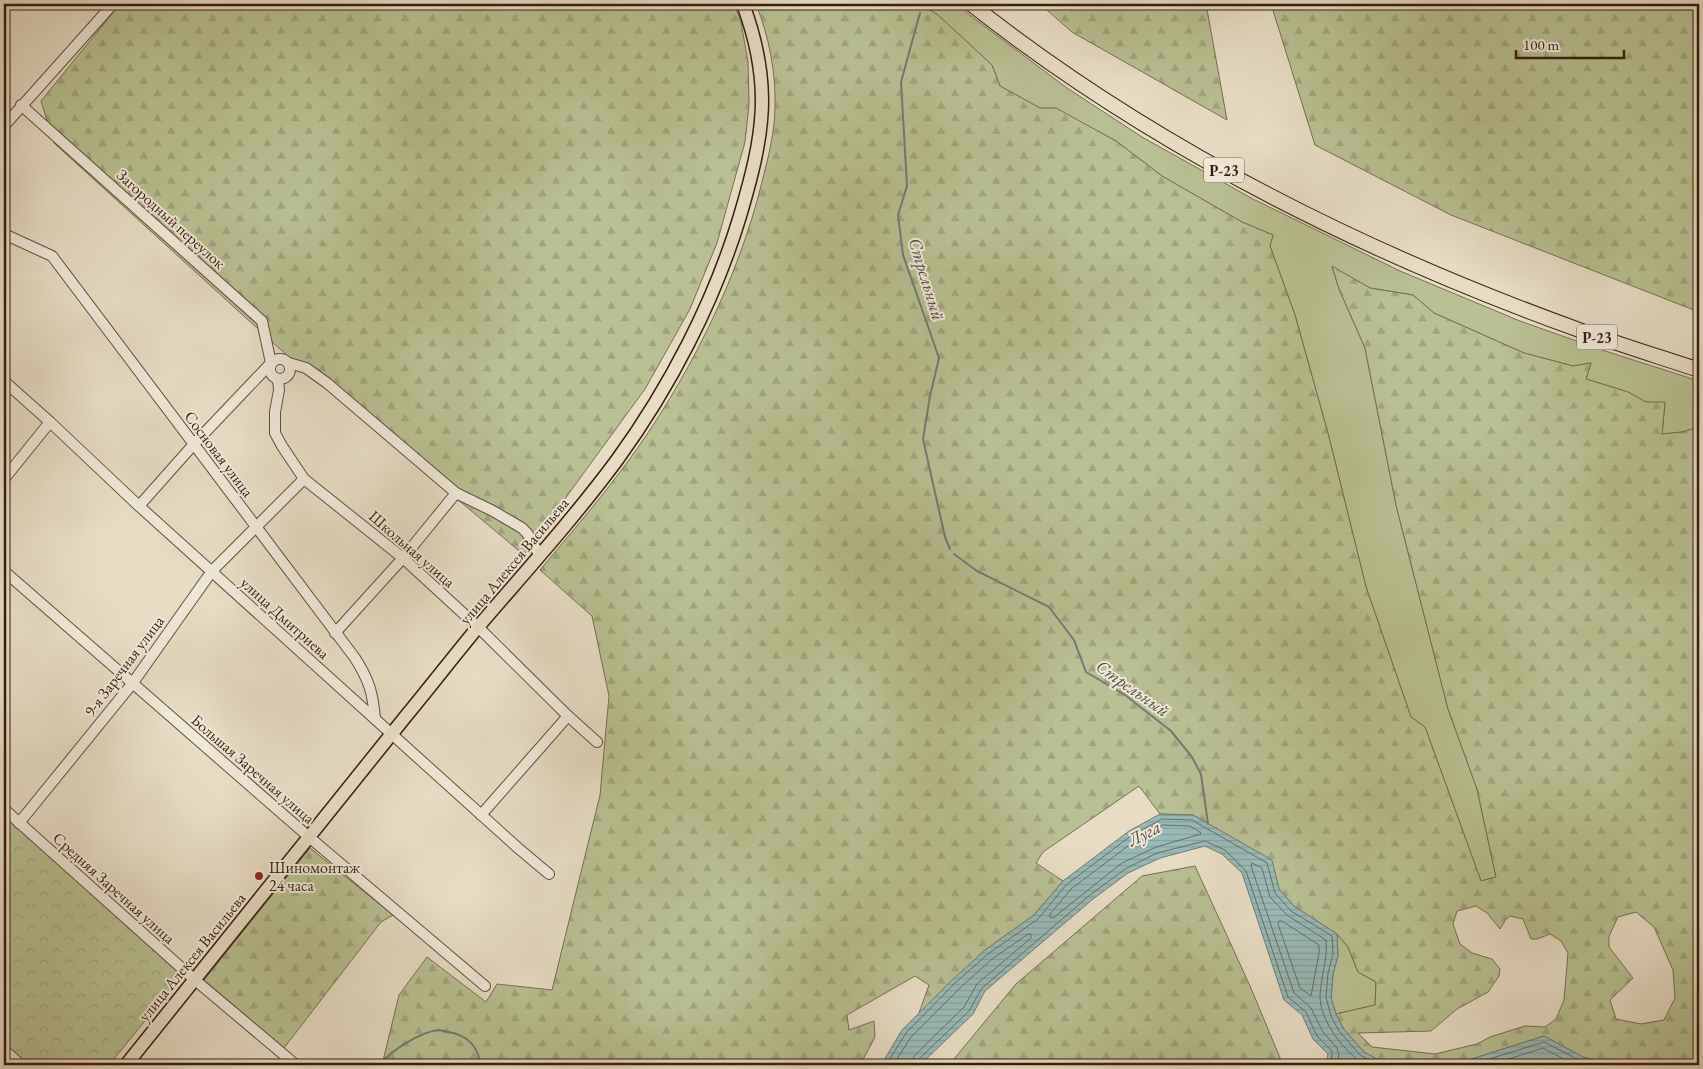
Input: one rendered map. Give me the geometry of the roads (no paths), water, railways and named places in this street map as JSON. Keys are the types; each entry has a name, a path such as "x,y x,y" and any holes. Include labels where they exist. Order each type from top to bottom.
{"highway":[{"name":"Р-23","path":"971,4 1069,77 1120,110 1195,154 1288,204 1474,290 1583,332 1699,370"}],"main road":[{"name":"улица Алексея Васильева","path":"126,1065 392,734 478,628 540,556 618,458 676,366 717,282 748,188 759,144 762,126 760,63 743,4"}],"street":[{"path":"4,126 113,4"},
{"name":"Загородный переулок","path":"21,105 262,321 269,366"},
{"name":"Сосновая улица","path":"4,234 52,256 367,678 375,720"},
{"path":"139,506 194,444 269,366 280,358 306,368 327,382 456,492 522,528 527,533 540,556"},
{"path":"269,366 270,373 278,379 288,376 290,370 289,363"},
{"name":"Школьная улица","path":"278,379 279,390 275,412 275,433 304,479 402,558 597,742"},
{"name":"улица Дмитриева","path":"4,381 375,720 549,874"},
{"path":"4,479 50,422"},
{"name":"9-я Заречная улица","path":"19,823 132,684 212,571 304,479"},
{"path":"335,633 402,558 456,492"},
{"name":"Большая Заречная улица","path":"4,571 309,837 485,986"},
{"path":"481,815 568,716"},
{"name":"Средняя Заречная улица","path":"4,809 195,980 296,1065"},
{"path":"4,1050 21,1065"}],"water":[{"name":"Луга","path":"1160,814 1193,815 1272,860 1279,889 1294,906 1337,934 1338,955 1333,974 1331,998 1343,1028 1364,1052 1388,1065 1326,1065 1328,1054 1313,1039 1302,1015 1284,1000 1242,873 1222,854 1205,846 1160,858 1128,873 1093,899 985,991 973,1014 920,1065 881,1065 902,1030 985,950 1034,915 1063,881 1129,831"},
{"path":"1544,1036 1583,1057 1610,1065 1453,1065"}],"waterway":[{"name":"Стрельный","path":"920,13 901,82 907,186 898,215 903,255 939,358 923,439 945,537 950,549"},
{"name":"Стрельный","path":"954,554 977,571 1049,607 1074,640 1086,672 1125,695 1171,731 1192,757 1201,774 1208,824"},
{"path":"378,1065 405,1043 438,1030 456,1034 467,1039 477,1052 481,1065"}],"place":[{"name":"Шиномонтаж 24 часа","path":"259,876"}]}
